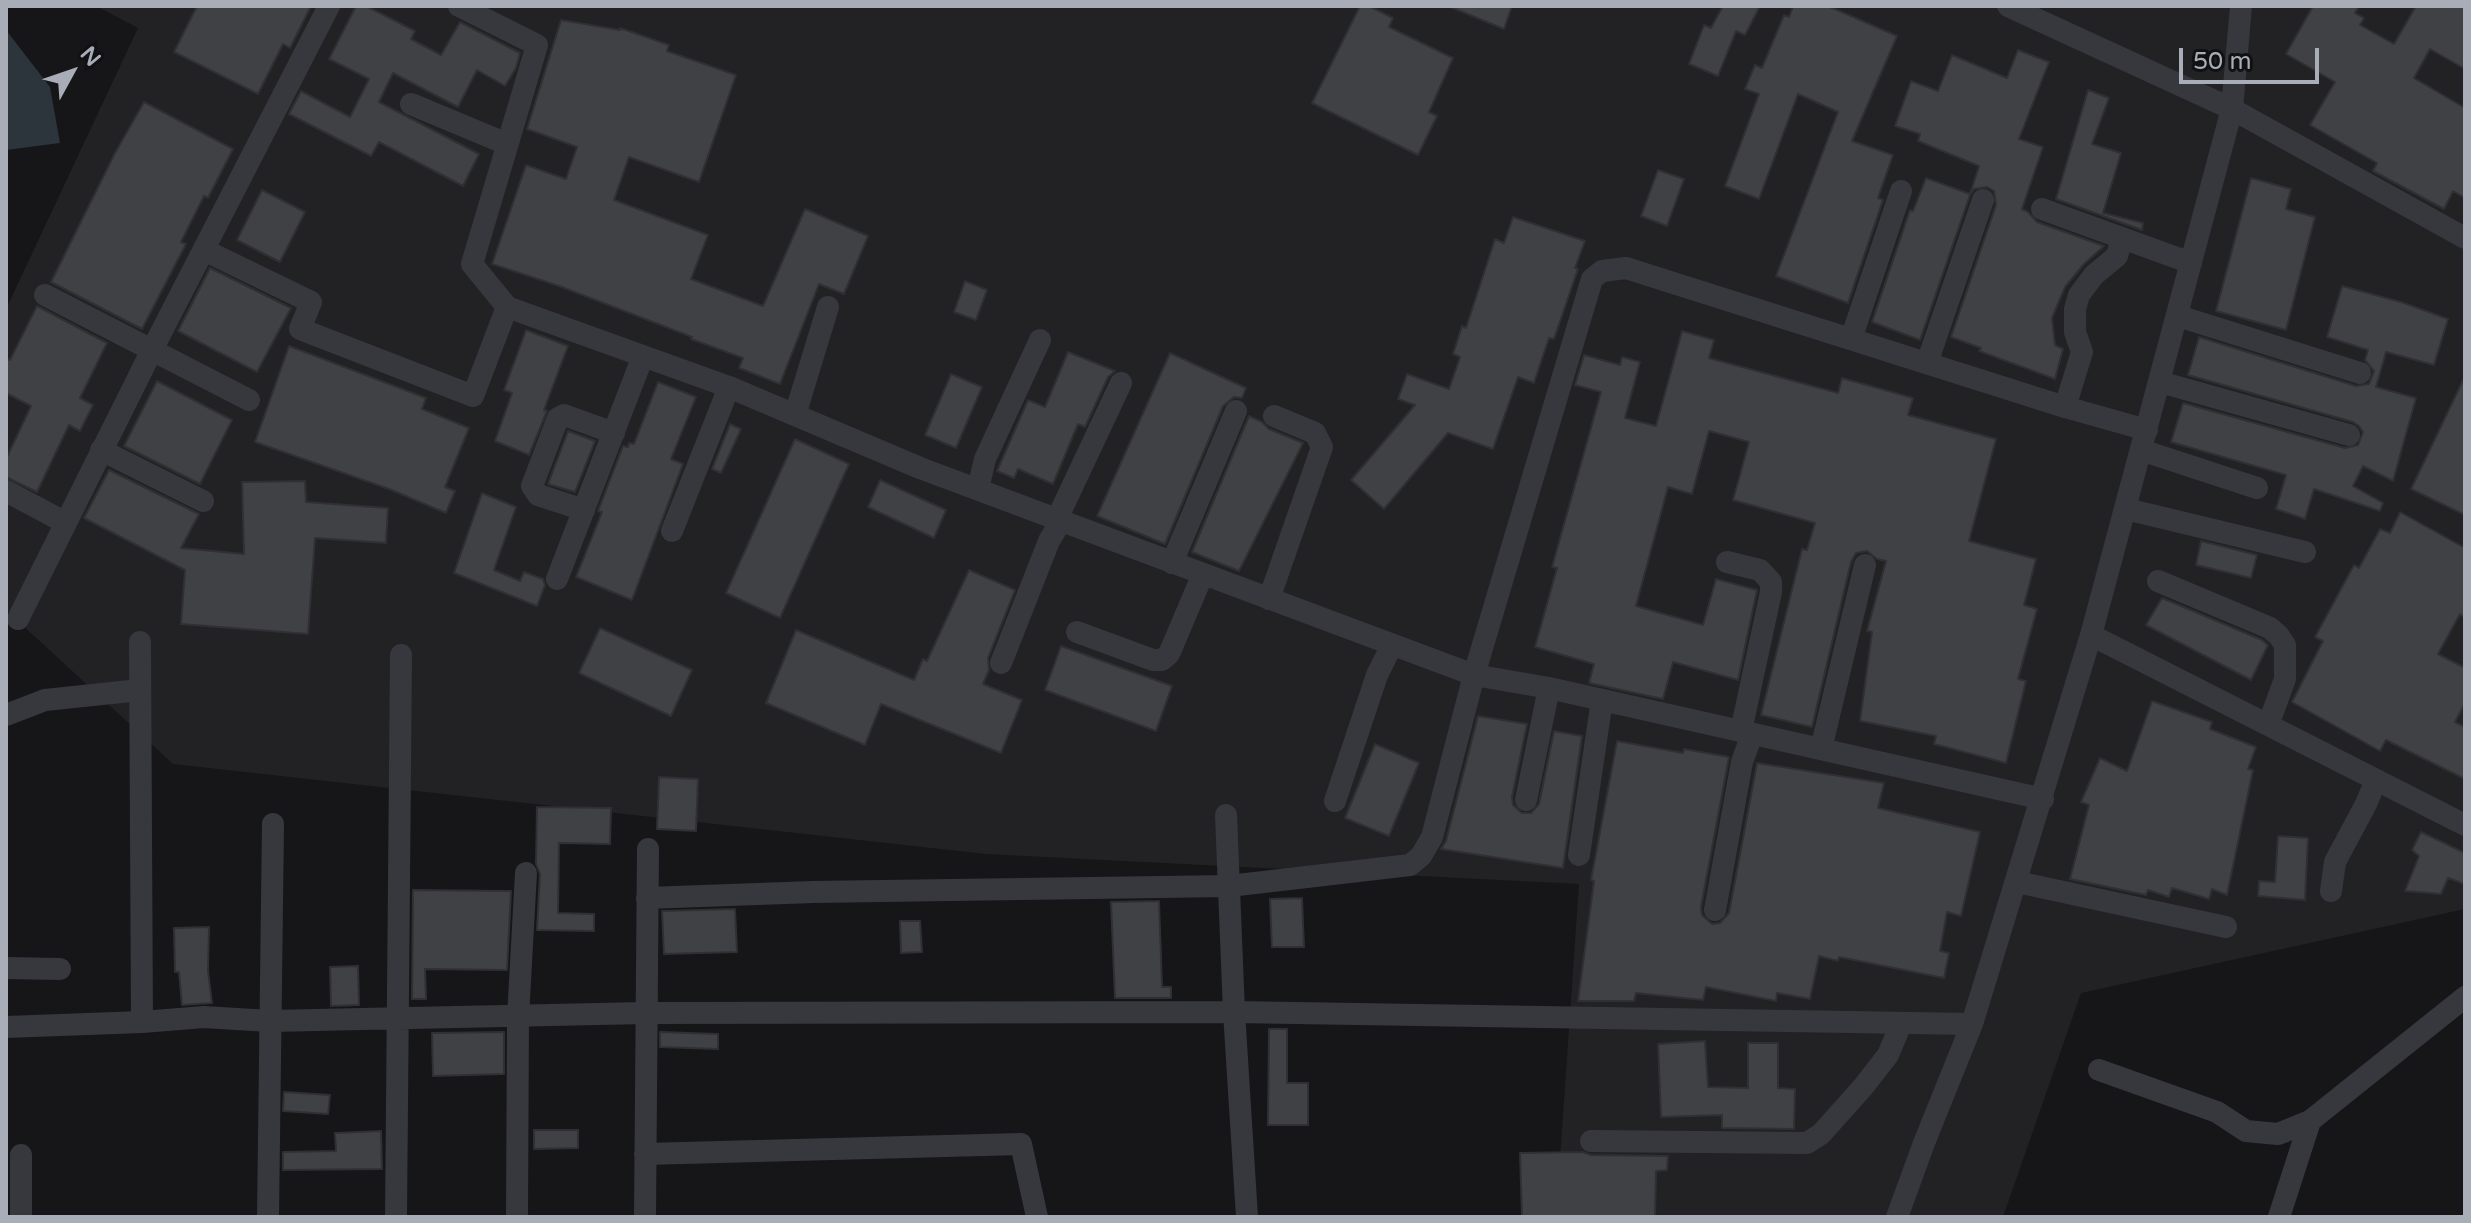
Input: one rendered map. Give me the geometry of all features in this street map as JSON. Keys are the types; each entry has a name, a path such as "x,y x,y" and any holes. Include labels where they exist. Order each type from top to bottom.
{"street":[{"path":"18,619 101,450 329,6"},
{"path":"459,6 537,45 472,264 507,307 729,387 978,489 1474,675 1549,688 2043,799"},
{"path":"2008,6 2232,109 2465,238"},
{"path":"1897,1217 1972,1024 2091,635 2232,109 2241,6"},
{"path":"411,104 507,144"},
{"path":"1851,339 1901,191"},
{"path":"1927,363 1983,200"},
{"path":"2042,209 2191,263"},
{"path":"2065,407 2082,352 2075,332 2075,309 2079,295 2094,275 2117,256 2122,238"},
{"path":"204,250 311,302 300,329 473,396 507,307"},
{"path":"647,898 813,892 1229,886 1410,865 1421,856 1432,837 1474,675 1592,279 1602,271 1626,268 2065,407 2257,488"},
{"path":"45,295 249,400"},
{"path":"795,415 828,307"},
{"path":"2178,316 2360,373"},
{"path":"978,489 985,459 1040,340"},
{"path":"557,579 643,356"},
{"path":"2160,382 2349,435"},
{"path":"1001,663 1049,541 1121,383"},
{"path":"672,531 729,387"},
{"path":"1172,563 1236,411"},
{"path":"584,510 538,495 532,486 558,418 564,415 614,433"},
{"path":"1269,599 1322,447 1315,433 1274,416"},
{"path":"101,450 203,501"},
{"path":"6,491 66,523"},
{"path":"2126,509 2305,552"},
{"path":"1715,910 1771,592 1771,582 1760,570 1727,562"},
{"path":"1821,749 1865,565"},
{"path":"1077,632 1153,660 1162,660 1169,654 1203,574"},
{"path":"2158,581 2270,628 2279,636 2285,645 2285,679 2268,725"},
{"path":"2091,635 2465,825"},
{"path":"140,642 142,1022"},
{"path":"1335,801 1377,675 1392,645"},
{"path":"396,1217 401,655"},
{"path":"1526,800 1549,688"},
{"path":"6,715 45,700 140,690"},
{"path":"1579,855 1602,700"},
{"path":"2331,891 2335,862 2376,780"},
{"path":"1226,815 1247,1217"},
{"path":"268,1217 273,824"},
{"path":"645,1217 648,849"},
{"path":"517,1217 518,1017 526,873"},
{"path":"2017,882 2226,927"},
{"path":"6,968 60,969"},
{"path":"2099,1070 2217,1112 2246,1131 2278,1134 2310,1121 2465,997"},
{"path":"6,1027 204,1017 269,1021 645,1013 1234,1012 1972,1024"},
{"path":"1591,1141 1807,1143 1821,1134 1863,1087 1888,1055 1901,1024"},
{"path":"2279,1217 2310,1121"},
{"path":"645,1154 1021,1144 1037,1217"},
{"path":"21,1155 21,1217"}],"shaded area":[{"path":"96,6 2465,6 2465,909 2081,993 2003,1217 1556,1217 1579,884 986,854 173,764 6,610 6,309 138,28"},
{"path":"6,30 50,87 60,143 6,150"}],"building":[{"path":"197,6 311,6 290,48 283,44 258,94 174,52"},
{"path":"356,6 366,6 415,31 411,39 441,55 460,22 520,53 516,68 505,86 477,70 458,107 393,73 379,102 479,154 463,186 379,142 371,156 289,114 301,91 350,117 369,79 329,59"},
{"path":"1360,6 1369,6 1393,18 1389,27 1453,58 1429,112 1437,116 1418,155 1312,103"},
{"path":"1448,6 1512,6 1504,29"},
{"path":"1723,6 1760,6 1745,35 1736,31 1718,76 1689,64 1704,25 1711,28"},
{"path":"1793,6 1828,6 1897,36 1852,141 1893,155 1878,198 1883,200 1848,303 1776,276 1838,112 1798,94 1759,199 1725,186 1759,94 1745,89 1755,65 1762,68 1784,15 1789,17"},
{"path":"2313,6 2359,6 2355,13 2364,18 2360,25 2394,44 2416,6 2465,6 2465,69 2430,49 2414,78 2465,108 2465,198 2453,191 2444,209 2373,171 2377,163 2310,125 2335,82 2286,54"},
{"path":"561,20 620,28 669,45 667,51 736,75 699,182 629,157 614,200 708,235 691,279 763,306 805,209 868,236 844,294 819,284 780,384 739,368 743,358 559,286 492,264 526,165 566,179 577,147 527,129"},
{"path":"2018,50 2049,62 2019,139 2043,147 2022,209 2037,222 2104,246 2065,287 2052,318 2055,345 2063,349 2055,379 1979,351 1981,348 1951,337 1996,205 1994,191 1987,187 1974,189 1970,195 1920,340 1872,322 1910,210 1913,211 1926,178 1970,194 1979,166 1918,141 1920,134 1895,126 1911,81 1938,91 1952,55 2007,78"},
{"path":"2088,90 2109,98 2092,144 2121,153 2103,213 2143,223 2142,230 2056,199"},
{"path":"144,102 233,149 208,198 204,196 181,242 186,244 142,329 51,282"},
{"path":"1658,170 1684,179 1667,226 1641,216"},
{"path":"2251,178 2291,189 2286,209 2315,217 2286,330 2216,311"},
{"path":"262,190 305,212 280,262 237,240"},
{"path":"1513,217 1585,241 1554,339 1549,338 1534,383 1518,377 1493,449 1448,433 1384,509 1351,480 1415,405 1398,399 1407,374 1449,389 1460,357 1453,354 1462,326 1466,328 1495,239 1504,243"},
{"path":"210,268 291,308 257,372 178,331"},
{"path":"965,281 987,290 976,320 954,312"},
{"path":"2342,286 2448,319 2434,365 2386,352 2376,387 2416,398 2393,481 2363,466 2353,486 2383,503 2380,511 2314,489 2305,519 2276,509 2286,475 2171,442 2183,403 2345,448 2358,445 2363,432 2353,422 2188,375 2199,337 2356,386 2369,384 2374,371 2365,360 2368,350 2327,337"},
{"path":"37,306 107,343 80,398 93,405 80,431 69,425 37,492 6,477 6,459 31,406 6,393 6,358 10,360"},
{"path":"526,330 568,346 529,455 495,441 512,393 504,390"},
{"path":"1682,331 1714,340 1709,358 1838,393 1842,378 1913,398 1908,415 1996,439 1969,541 2036,559 2024,605 2037,609 2018,679 2026,681 2006,763 1934,744 1936,736 1860,721 1872,632 1867,631 1886,561 1877,559 1867,551 1856,553 1851,562 1812,727 1761,715 1802,549 1807,550 1815,523 1733,500 1749,442 1709,431 1692,494 1668,487 1636,606 1703,625 1716,579 1757,590 1738,680 1673,662 1663,699 1589,683 1594,664 1535,647 1557,568 1552,567 1601,392 1575,385 1584,355 1620,365 1622,357 1640,362 1625,418 1656,426"},
{"path":"289,346 426,398 422,409 469,428 445,487 455,491 446,513 389,489 255,442"},
{"path":"1068,352 1115,371 1108,377 1085,427 1078,424 1053,484 1018,469 1014,478 997,471 1028,400 1045,407"},
{"path":"1170,353 1246,388 1242,398 1234,397 1223,406 1165,544 1097,516"},
{"path":"951,374 982,387 956,448 925,435"},
{"path":"2465,376 2465,515 2411,489"},
{"path":"157,381 232,420 200,484 124,446"},
{"path":"658,382 696,397 671,459 683,464 632,600 576,577 602,512 598,511 623,446 634,444"},
{"path":"1249,416 1269,429 1303,443 1239,571 1192,552"},
{"path":"730,424 741,429 721,473 712,469"},
{"path":"568,431 595,441 575,492 548,484"},
{"path":"795,439 849,464 780,618 726,593"},
{"path":"109,470 199,514 181,548 244,554 242,482 305,481 306,502 388,508 386,543 315,538 308,634 181,624 185,570 84,518"},
{"path":"880,480 946,510 934,538 868,507"},
{"path":"482,493 516,507 494,570 520,581 524,572 543,579 545,585 537,606 454,573"},
{"path":"2400,512 2465,548 2465,618 2460,614 2438,654 2465,668 2465,703 2455,722 2465,727 2465,779 2386,740 2380,751 2292,702 2323,641 2315,637 2354,565 2359,568 2380,529 2390,533"},
{"path":"2201,541 2257,555 2251,578 2196,565"},
{"path":"969,570 1015,590 988,658 989,670 983,684 1022,700 1001,753 881,704 865,745 766,703 796,630 914,680 923,659 927,661"},
{"path":"2162,598 2268,645 2251,680 2146,625"},
{"path":"600,628 692,670 671,716 579,673"},
{"path":"1061,646 1172,686 1156,731 1045,690"},
{"path":"2152,701 2212,722 2210,729 2256,747 2248,769 2253,770 2227,895 2212,889 2209,899 2172,888 2169,897 2148,890 2146,895 2070,879 2089,805 2081,802 2100,758 2127,771"},
{"path":"1478,716 1527,724 1512,797 1513,805 1522,813 1531,813 1539,804 1554,731 1582,736 1563,868 1441,849 1446,841"},
{"path":"1617,741 1683,753 1684,749 1729,757 1701,907 1702,915 1712,924 1720,923 1729,913 1757,763 1884,783 1878,808 1980,832 1961,916 1947,912 1940,951 1949,953 1944,978 1839,957 1838,961 1819,956 1810,999 1777,993 1776,1001 1706,987 1703,1000 1636,993 1634,1001 1578,1001 1594,881 1591,880"},
{"path":"1375,744 1419,763 1389,836 1345,818"},
{"path":"659,777 698,779 696,831 657,829"},
{"path":"537,807 611,808 610,844 559,843 558,913 594,914 594,931 537,930 540,874 536,864"},
{"path":"2421,832 2465,853 2465,884 2448,878 2441,894 2405,891 2419,856 2412,850"},
{"path":"2278,836 2308,838 2305,900 2258,896 2259,881 2275,882"},
{"path":"413,890 511,891 507,970 425,969 426,999 412,999"},
{"path":"1302,898 1304,947 1272,947 1270,899"},
{"path":"1159,901 1162,987 1171,987 1171,998 1115,998 1111,902"},
{"path":"735,909 737,952 664,954 662,911"},
{"path":"900,921 920,921 922,952 901,953"},
{"path":"209,927 208,971 212,1003 182,1005 179,972 175,972 174,928"},
{"path":"358,966 359,1005 331,1006 330,967"},
{"path":"1269,1029 1287,1029 1287,1083 1308,1083 1308,1125 1268,1125"},
{"path":"504,1032 504,1074 433,1076 432,1033"},
{"path":"660,1032 718,1034 718,1049 660,1047"},
{"path":"1705,1041 1708,1087 1748,1088 1748,1043 1778,1043 1778,1088 1795,1089 1794,1129 1722,1128 1722,1115 1661,1117 1658,1044"},
{"path":"284,1092 330,1095 328,1114 283,1111"},
{"path":"534,1130 578,1130 578,1148 534,1149"},
{"path":"381,1131 382,1169 283,1170 283,1152 336,1151 335,1133"},
{"path":"1582,1152 1591,1155 1668,1156 1667,1170 1656,1171 1655,1217 1522,1217 1520,1153"}]}
